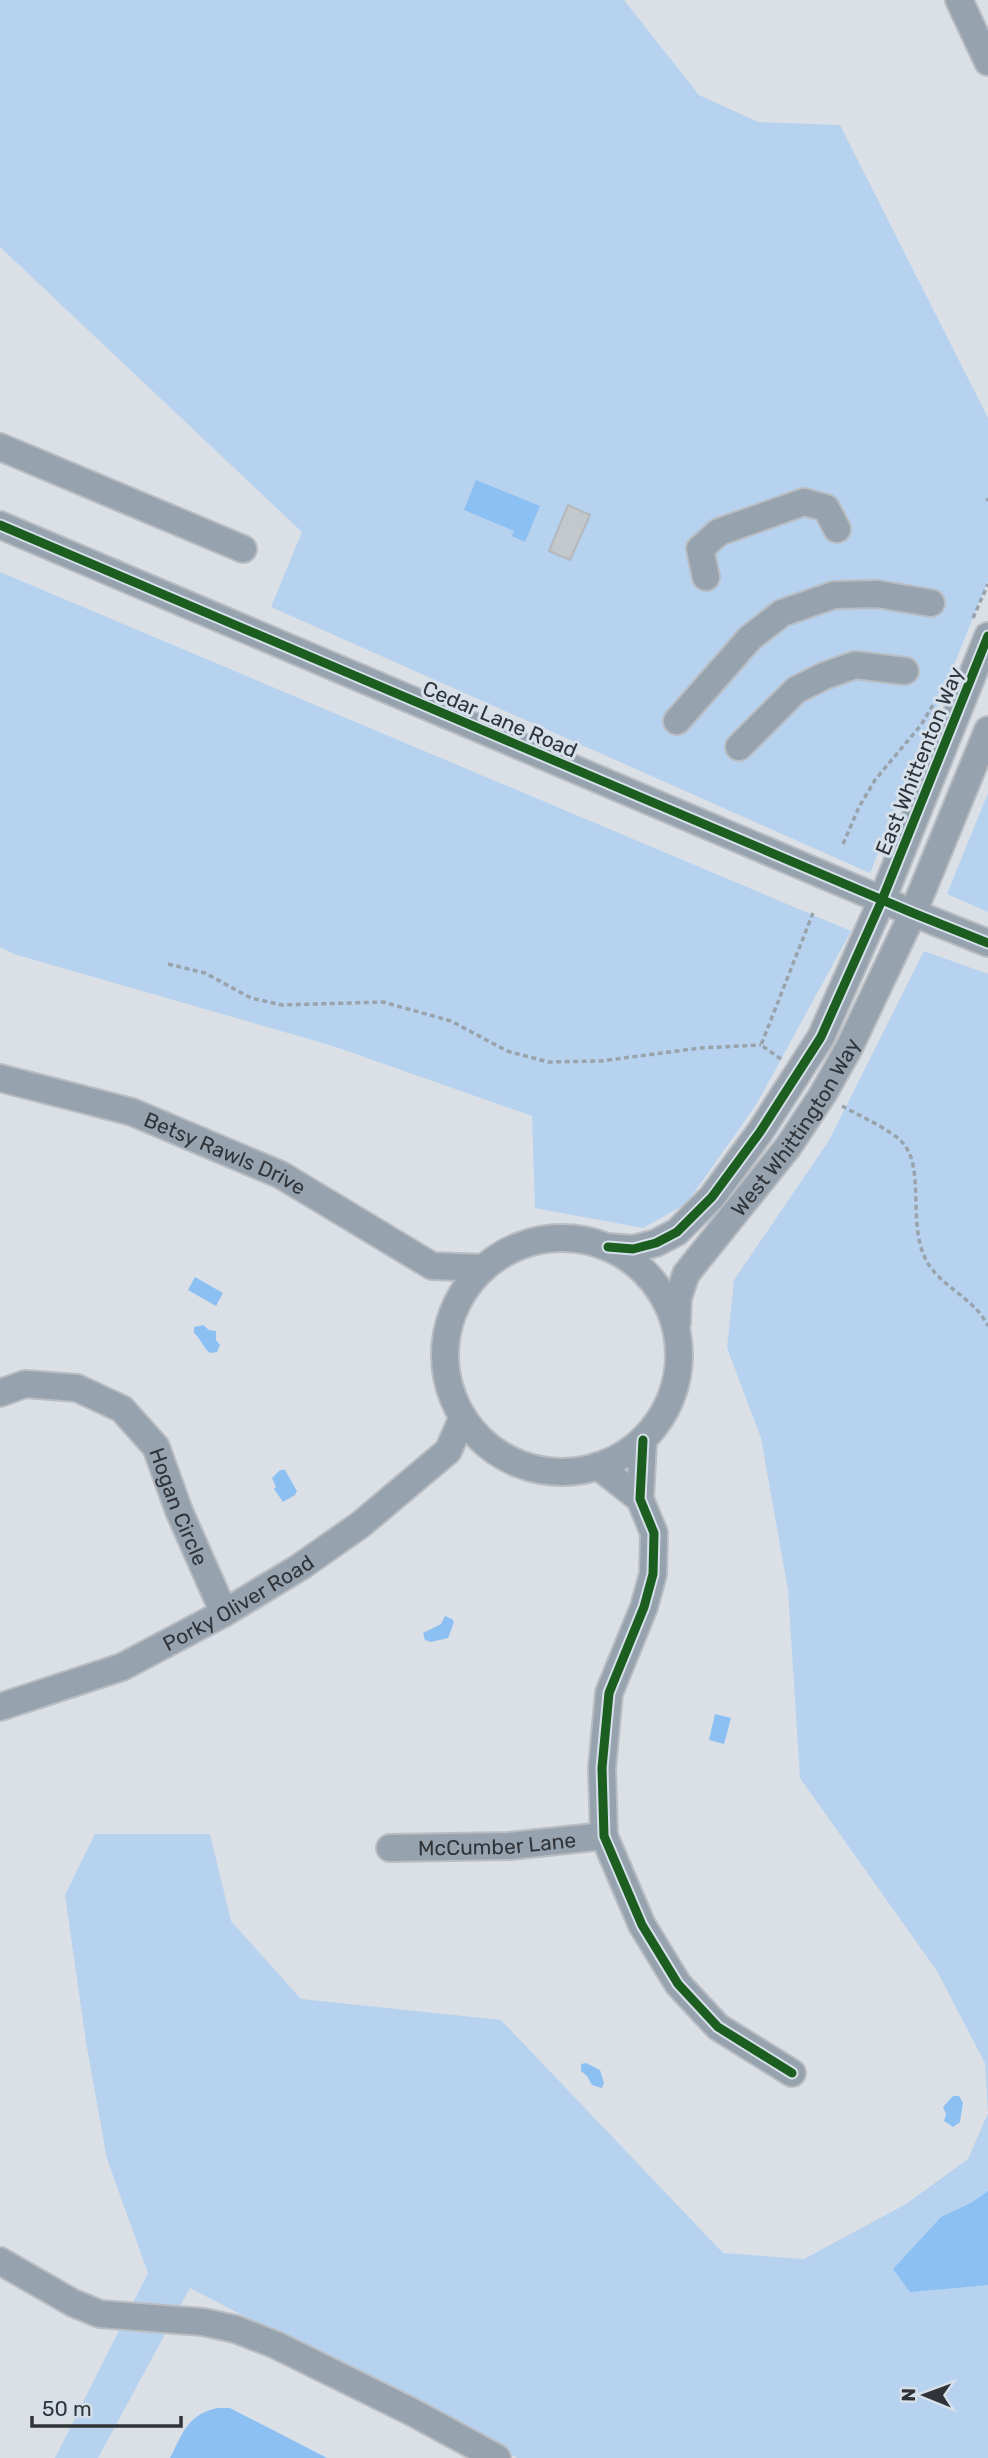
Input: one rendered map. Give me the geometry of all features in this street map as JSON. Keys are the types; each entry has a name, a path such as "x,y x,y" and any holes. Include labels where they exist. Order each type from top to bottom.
{"street":[{"path":"959,0 988,62"},
{"path":"0,447 243,549"},
{"path":"706,577 700,549 719,531 804,502 826,508 837,529"},
{"name":"Cedar Lane Road","path":"0,525 988,943"},
{"path":"677,721 750,638 782,613 834,595 877,594 931,603"},
{"name":"East Whittenton Way","path":"882,900 980,629"},
{"path":"739,747 796,690 824,676 855,666 905,671"},
{"path":"913,913 988,730"},
{"name":"West Whittington Way","path":"608,1247 633,1249 656,1243 677,1232 712,1197 760,1132 821,1037 882,900"},
{"name":"West Whittington Way","path":"677,1332 678,1298 686,1274 788,1147 823,1094 849,1048 913,913"},
{"name":"Betsy Rawls Drive","path":"0,1078 132,1112 281,1174 432,1266 484,1268"},
{"path":"577,1238 608,1247 638,1265 652,1279 666,1301 677,1332 679,1352 672,1396 656,1425 643,1440 615,1460 578,1471 542,1470 523,1465 494,1450 477,1435 463,1417 454,1399 445,1349 454,1309 472,1280 484,1268 502,1254 535,1240 577,1238"},
{"path":"432,1266 454,1309"},
{"name":"Hogan Circle","path":"0,1393 25,1384 77,1388 122,1409 156,1447 179,1511 224,1613"},
{"name":"Porky Oliver Road","path":"0,1707 122,1667 224,1613 300,1567 360,1525 448,1451 463,1417"},
{"path":"643,1440 640,1499 654,1533 653,1574 644,1607 609,1693 602,1768 604,1836 642,1925 678,1984 718,2027 792,2073"},
{"path":"448,1451 494,1450"},
{"path":"598,1466 640,1499"},
{"name":"McCumber Lane","path":"390,1848 509,1846 604,1836"},
{"path":"0,2261 73,2303 100,2314 202,2322 235,2329 276,2345 412,2412 497,2458"}],"path":[{"path":"980,629 988,584"},
{"path":"843,845 859,807 875,780 920,726 938,696"},
{"path":"761,1045 813,913"},
{"path":"168,964 205,973 251,998 282,1005 383,1002 451,1021 507,1051 548,1062 601,1061 700,1048 761,1045 799,1072"},
{"path":"823,1094 901,1140 909,1152 913,1166 916,1228 920,1248 942,1281 982,1313 988,1326"}],"shaded area":[{"path":"0,0 624,0 699,95 758,122 840,125 988,418 988,581 870,873 271,607 302,532 0,247"},
{"path":"0,572 851,931 756,1105 686,1204 643,1228 535,1208 532,1116 333,1046 14,954 0,947"},
{"path":"988,793 988,912 947,894"},
{"path":"924,951 988,974 988,2113 985,2063 937,1971 800,1778 788,1590 761,1438 727,1348 734,1280 828,1142"},
{"path":"95,1834 210,1834 231,1921 301,1999 501,2020 723,2253 804,2259 906,2204 968,2159 988,2113 988,2458 517,2458 190,2288 98,2458 55,2458 148,2273 107,2159 86,2042 65,1895"}],"water":[{"path":"476,480 540,506 525,542 512,536 514,531 464,510"},
{"path":"195,1277 223,1293 216,1306 188,1290"},
{"path":"203,1325 216,1331 216,1340 220,1345 217,1352 210,1353 194,1333 194,1327"},
{"path":"280,1470 285,1470 297,1491 283,1502 274,1489 276,1487 272,1478"},
{"path":"445,1616 454,1622 448,1638 431,1642 425,1640 423,1633 441,1624"},
{"path":"715,1714 731,1718 724,1744 709,1740"},
{"path":"586,2063 600,2070 604,2083 602,2088 592,2085 581,2071 581,2064"},
{"path":"953,2096 959,2096 963,2103 960,2122 953,2127 944,2121 946,2114 943,2107"},
{"path":"988,2191 988,2285 910,2292 893,2269 941,2217 971,2203"},
{"path":"217,2408 230,2408 327,2458 170,2458 192,2420"}],"building":[{"path":"568,505 590,515 570,560 549,551"}],"cycle path":[{"path":"0,525 988,943"},
{"path":"608,1247 633,1249 656,1243 677,1232 712,1197 760,1132 821,1037 882,900 988,636"},
{"path":"643,1440 640,1499 654,1533 653,1574 644,1607 609,1693 602,1768 604,1836 642,1925 678,1984 718,2027 792,2073"}]}
